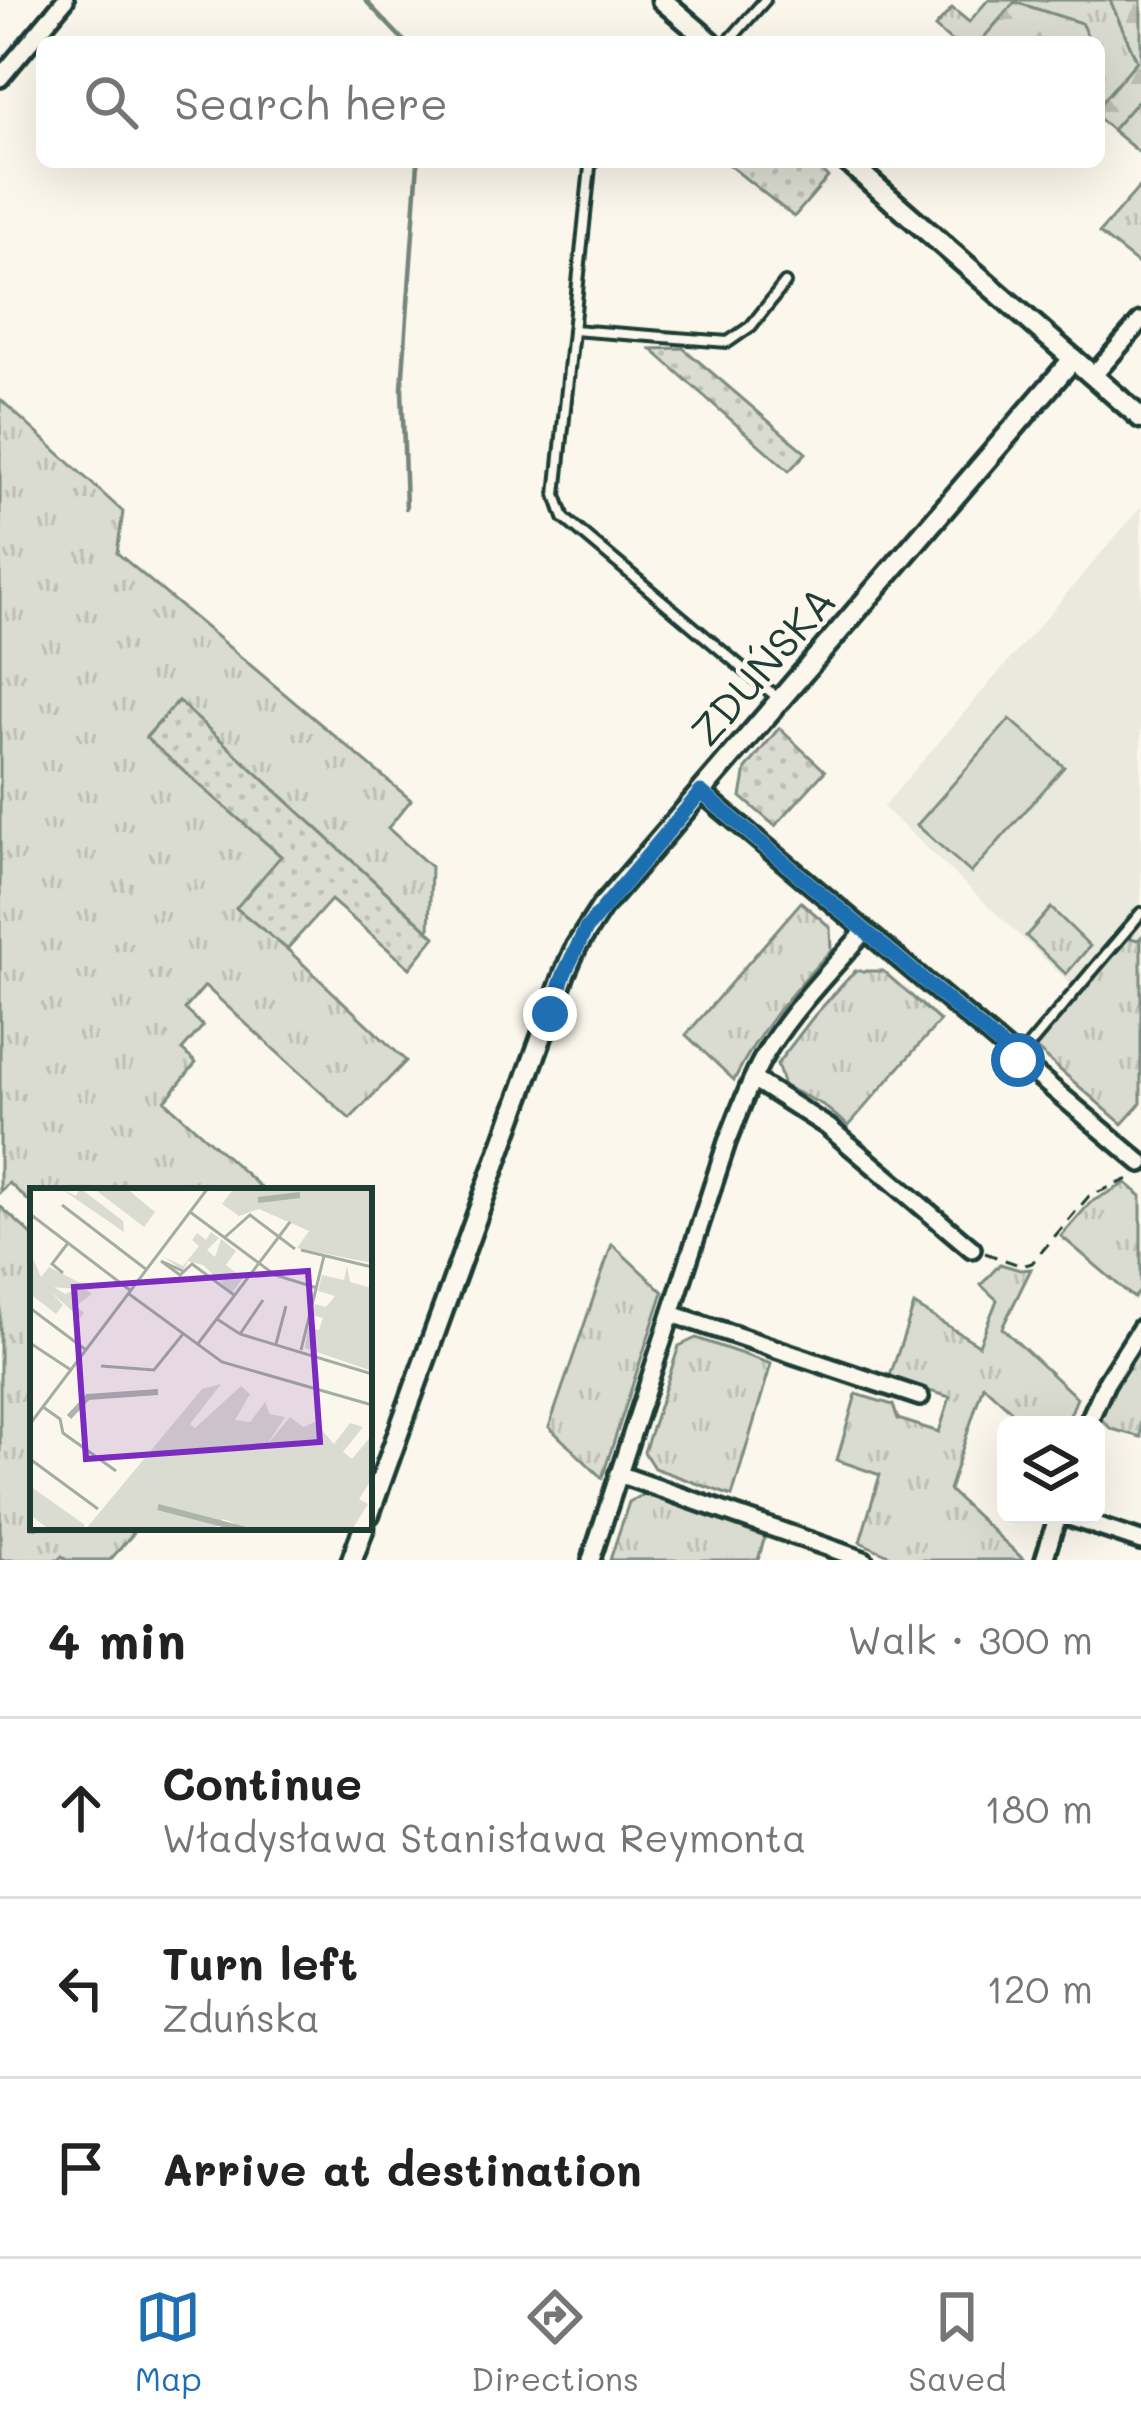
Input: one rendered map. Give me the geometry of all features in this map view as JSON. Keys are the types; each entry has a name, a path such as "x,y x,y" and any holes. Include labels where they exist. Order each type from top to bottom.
{"street":[{"path":"0,78 65,0"},
{"path":"662,0 704,36"},
{"path":"855,168 1141,418"},
{"path":"1093,376 1141,321"},
{"name":"ZDUŃSKA","path":"372,1506 576,947 601,908 1073,359"},
{"path":"701,792 1141,1163"},
{"path":"591,1560 753,1079 798,1008 865,931"},
{"path":"753,1079 828,1127 972,1249"},
{"path":"672,1314 920,1397"},
{"path":"1091,1416 1141,1328"},
{"path":"618,1474 864,1560"},
{"path":"1043,1560 1057,1524"},
{"path":"1089,1524 1141,1541"},
{"path":"352,1560 363,1530"}],"lane":[{"path":"733,36 765,0"},
{"path":"590,168 556,495 564,518 781,701"},
{"path":"573,330 728,342 751,326 784,283"},
{"path":"1018,1060 1141,914"}],"path":[{"path":"972,1249 1022,1266 1032,1263 1089,1196 1141,1174"}],"shaded area":[{"path":"1141,507 1141,970 1103,1014 883,807"}],"green space":[{"path":"988,0 1110,0 1137,61 1105,98 1105,36 1088,36 1080,23 1015,2 985,36 945,36 935,27 952,8 969,22"},
{"path":"1110,0 1141,0 1141,97 1112,130 1105,124 1105,98 1137,61"},
{"path":"1015,2 1081,23 1088,36 985,36"},
{"path":"1141,97 1141,154 1112,130"},
{"path":"733,168 818,168 828,177 794,217"},
{"path":"1141,185 1141,266 1099,233"},
{"path":"683,348 806,453 789,471 651,349"},
{"path":"0,399 123,512 117,553 411,800 388,828 431,867 429,931 178,701 146,737 282,857 237,908 406,1061 350,1119 205,986 185,1009 203,1026 182,1050 196,1063 165,1101 262,1188 30,1188 30,1202 9,1183 0,1192"},
{"path":"178,701 435,937 410,968 331,900 287,949 236,908 281,856 146,738"},
{"path":"1010,719 1064,767 971,873 917,825"},
{"path":"779,728 825,771 775,826 741,797 746,769"},
{"path":"801,902 830,927 831,950 754,1044 734,1080 686,1035"},
{"path":"1051,908 1090,946 1066,974 1026,936"},
{"path":"1127,937 1141,937 1141,1103 1122,1124 1034,1047"},
{"path":"855,971 883,971 940,1021 848,1126 823,1105 784,1086 777,1064"},
{"path":"1126,1183 1141,1196 1141,1290 1134,1298 1061,1236 1091,1202"},
{"path":"0,1206 30,1233 30,1530 128,1530 133,1534 110,1560 66,1560 62,1556 58,1560 0,1560"},
{"path":"612,1244 663,1292 602,1478 549,1427"},
{"path":"1000,1264 1031,1269 1002,1328 1077,1398 1070,1416 1017,1416 983,1385 949,1490 1024,1560 900,1560 860,1542 880,1475 837,1460 856,1394 893,1405 898,1419 939,1432 950,1397 889,1379 914,1305 979,1345 997,1300 981,1285"},
{"path":"696,1338 771,1364 732,1496 654,1468 644,1452 679,1346"},
{"path":"1141,1342 1141,1437 1111,1429 1101,1416"},
{"path":"645,1494 765,1537 758,1560 610,1560 629,1502"}],"waterway":[{"path":"365,0 399,36"},
{"path":"406,508 402,388 418,168"}],"route":[{"path":"550,1014 586,929 701,792 1018,1060"}]}
